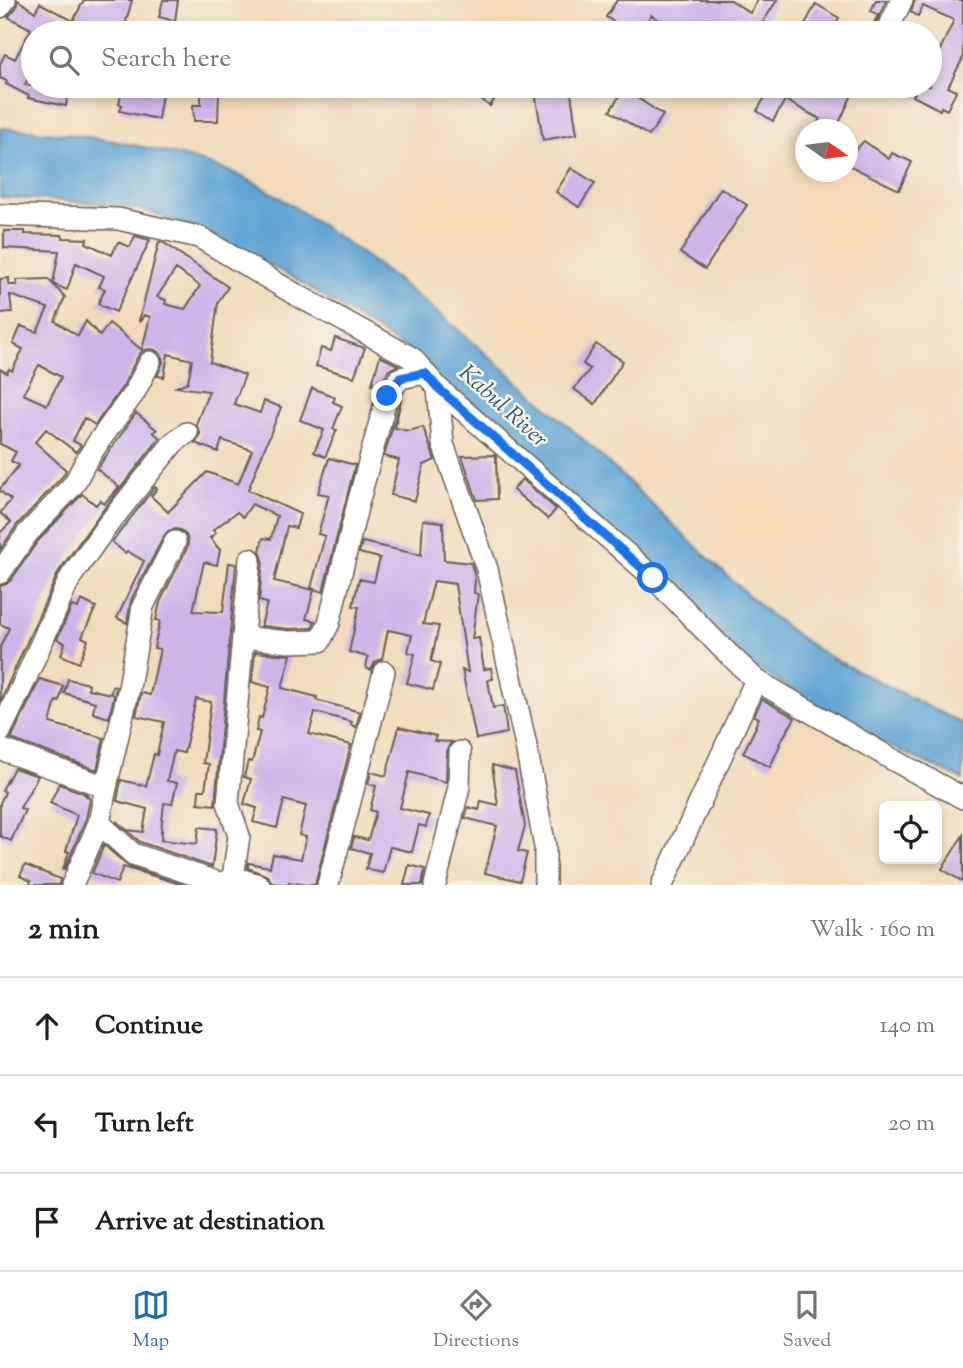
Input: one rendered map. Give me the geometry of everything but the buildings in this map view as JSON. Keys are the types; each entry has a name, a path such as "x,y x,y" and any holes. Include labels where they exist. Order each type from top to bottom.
{"street":[{"path":"0,7 5,0"},
{"path":"892,21 902,0"},
{"path":"1,220 118,219 199,237 293,293 412,358 431,381 653,578 756,680 963,798"},
{"path":"0,573 27,534 74,484 99,441 134,393 150,362"},
{"path":"243,637 288,642 320,641 329,623 387,396 400,378 431,381"},
{"path":"431,381 443,444 487,569 545,847 545,885"},
{"path":"0,732 70,578 144,479 174,442 187,433"},
{"path":"72,885 99,823 129,688 143,606 175,542"},
{"path":"226,882 239,836 228,803 250,559"},
{"path":"328,885 384,672"},
{"path":"662,885 756,680"},
{"path":"0,749 106,787"},
{"path":"435,885 459,787 460,752"},
{"path":"99,823 133,854 226,882 259,885"}],"water":[{"name":"Kabul River","path":"0,129 90,137 148,148 204,163 243,177 267,190 346,242 483,351 787,628 830,657 963,724 963,780 848,727 745,660 407,350 291,276 213,236 147,211 111,204 0,197"}],"route":[{"path":"387,396 400,378 425,373 438,388 653,578"}]}
